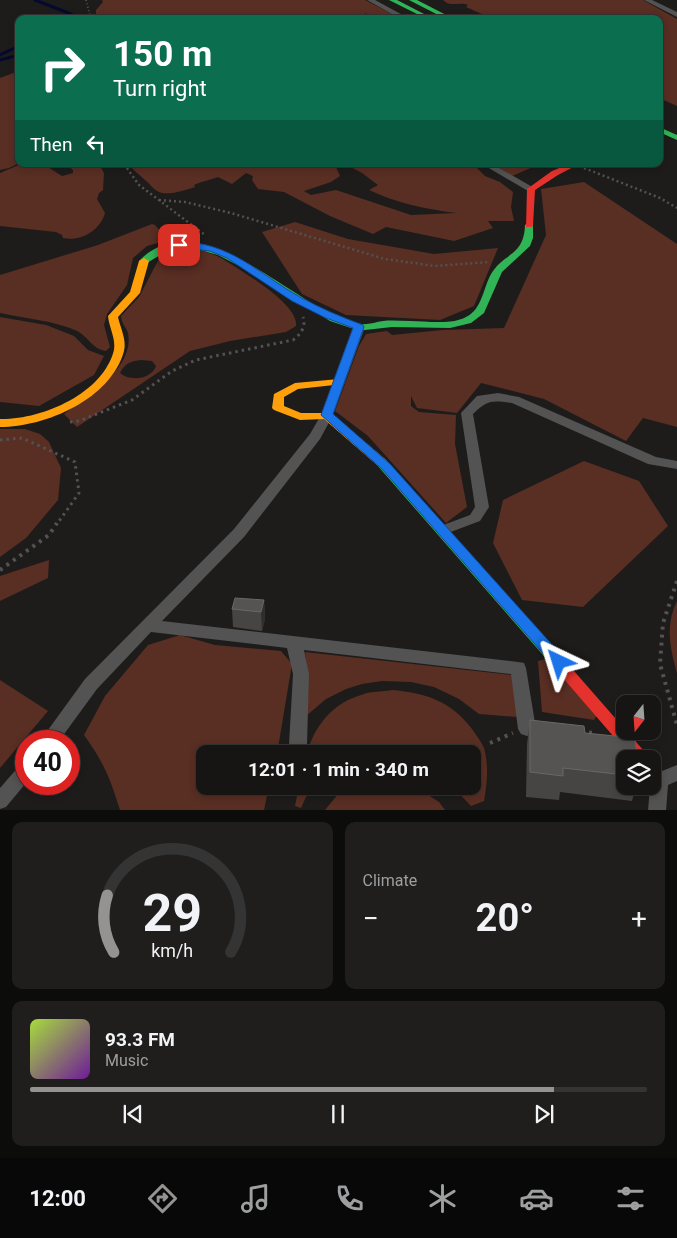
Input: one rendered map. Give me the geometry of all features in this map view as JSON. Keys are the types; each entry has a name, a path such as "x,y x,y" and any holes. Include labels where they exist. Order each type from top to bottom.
{"main road":[{"path":"392,0 422,15"},
{"path":"412,0 443,15"},
{"path":"663,118 677,125"},
{"path":"663,131 677,138"},
{"path":"0,423 32,422 60,410 81,397 109,372 119,348 113,326 113,316 135,293 144,261 153,252 166,245 192,245 213,249 230,256 295,298 330,316 359,327 386,324 456,324 473,318 480,311 496,273 523,248 528,240 531,189 555,173 568,167"},
{"path":"339,382 295,386 278,396 278,408 300,417 326,415 386,466 616,727"},
{"path":"627,740 636,750"}],"street":[{"path":"370,0 399,15"},
{"path":"647,0 677,15"},
{"path":"491,167 531,189"},
{"path":"57,730 91,684 239,532 315,436 326,415 359,327"},
{"path":"443,530 474,518 482,507 467,413 481,399 498,397 514,400 653,461 677,466"},
{"path":"149,626 518,668 527,729"},
{"path":"294,643 301,674 298,744"},
{"path":"661,775 677,773"},
{"path":"0,801 15,783"},
{"path":"657,795 658,810"}],"path":[{"path":"86,0 90,15"},
{"path":"126,167 138,185 209,239"},
{"path":"582,167 660,198 677,208"},
{"path":"159,200 194,204 385,259 435,266 456,266 510,259"},
{"path":"63,422 80,421 132,400 172,371 196,360 293,340 301,334 305,320 295,298"},
{"path":"0,440 22,438 75,462 78,494 49,535 0,570"},
{"path":"677,581 663,623 660,664 677,725"},
{"path":"490,743 503,736 527,729"},
{"path":"575,732 616,735"}],"shaded area":[{"path":"102,0 365,0 394,15 96,15 96,10 103,2"},
{"path":"443,0 643,0 677,19 677,106 663,100 663,15 484,15 466,7 468,5 449,4"},
{"path":"15,72 15,165 0,170 0,78"},
{"path":"15,167 48,167 62,176 73,173 73,170 69,167 101,167 104,173 103,190 99,193 97,199 105,213 94,230 82,237 69,239 63,238 62,235 56,232 0,226 0,173"},
{"path":"131,167 336,167 340,176 331,182 304,191 311,195 336,190 411,215 456,213 411,205 379,195 369,190 378,185 351,167 476,167 485,176 500,182 513,192 511,207 514,221 488,221 493,228 454,241 386,227 373,234 330,216 284,192 258,189 252,180 253,176 246,173 232,184 218,177 194,185 195,187 176,192 161,193 155,190"},
{"path":"497,167 533,167 512,176"},
{"path":"584,182 677,244 677,427 643,418 626,441 544,399 481,383 457,413 417,408 411,396 411,406 419,412 456,415 455,444 467,507 446,523 368,436 335,411 359,346 366,334 387,331 392,335 443,330 504,328 546,235 541,189"},
{"path":"295,222 348,239 434,254 498,248 474,306 440,320 346,315 302,294 262,232"},
{"path":"152,224 166,238 165,241 147,246 133,258 127,285 107,314 104,325 110,347 106,351 97,348 77,331 68,327 0,313 0,275 98,245"},
{"path":"175,249 187,249 218,256 279,298 294,317 296,326 286,332 230,341 190,351 77,427 64,414 107,380 124,358 128,346 128,333 121,316 139,297 161,255","holes":["141,360 152,361 156,366 154,370 140,378 129,378 120,373 131,362"]},
{"path":"0,317 46,325 74,336 88,350 104,356 94,375 39,406 0,402"},
{"path":"0,429 25,429 40,434 49,442 61,468 58,500 26,538 0,557"},
{"path":"584,461 639,481 668,526 583,607 522,600 493,543 503,500"},
{"path":"49,560 48,578 0,601 0,576"},
{"path":"677,601 677,673 672,655 670,628 673,610"},
{"path":"180,635 215,645 281,651 292,664 278,745 196,745 196,795 267,795 264,810 120,810 106,771 84,735 105,696 148,645"},
{"path":"305,652 513,675 517,717 479,714 459,699 434,687 411,682 382,681 346,689 326,699 306,716 308,674"},
{"path":"552,657 597,715 594,720 542,712 538,661"},
{"path":"0,680 48,711 32,730 15,730 15,750 0,768"},
{"path":"392,690 427,696 446,705 464,719 483,745 486,755 487,775 484,801 471,806 461,795 481,795 481,745 310,745 314,734 333,710 351,699 372,692"},
{"path":"297,795 308,795 301,808 295,806"},
{"path":"337,795 428,795 439,802 445,810 325,810"}],"building":[{"path":"235,598 264,600 261,612 232,609"},
{"path":"530,720 584,726 585,733 616,736 616,740 635,740 636,750 616,750 616,774 563,768 563,776 530,772"}],"waterway":[{"path":"35,0 72,15"},
{"path":"0,55 15,48"},
{"path":"0,60 15,56"}],"traffic: fast":[{"path":"392,0 423,15"},
{"path":"412,0 443,15"},
{"path":"663,131 677,138"},
{"path":"144,261 168,246 194,245 221,253 250,268 333,319 358,327 385,324 450,325 467,321 480,311 498,271 525,246 529,225"},
{"path":"381,462 555,659"}],"traffic: slow":[{"path":"0,423 34,420 53,414 88,393 102,380 113,365 119,350 113,316 135,293 144,261"},
{"path":"339,382 295,386 278,396 278,408 300,417 327,415 381,462"}],"traffic: jam":[{"path":"529,225 531,189 555,173 568,167"},
{"path":"555,659 635,750"}],"route":[{"path":"179,245 192,245 213,249 230,256 295,298 330,316 359,327 326,415 386,466 559,662"}]}
